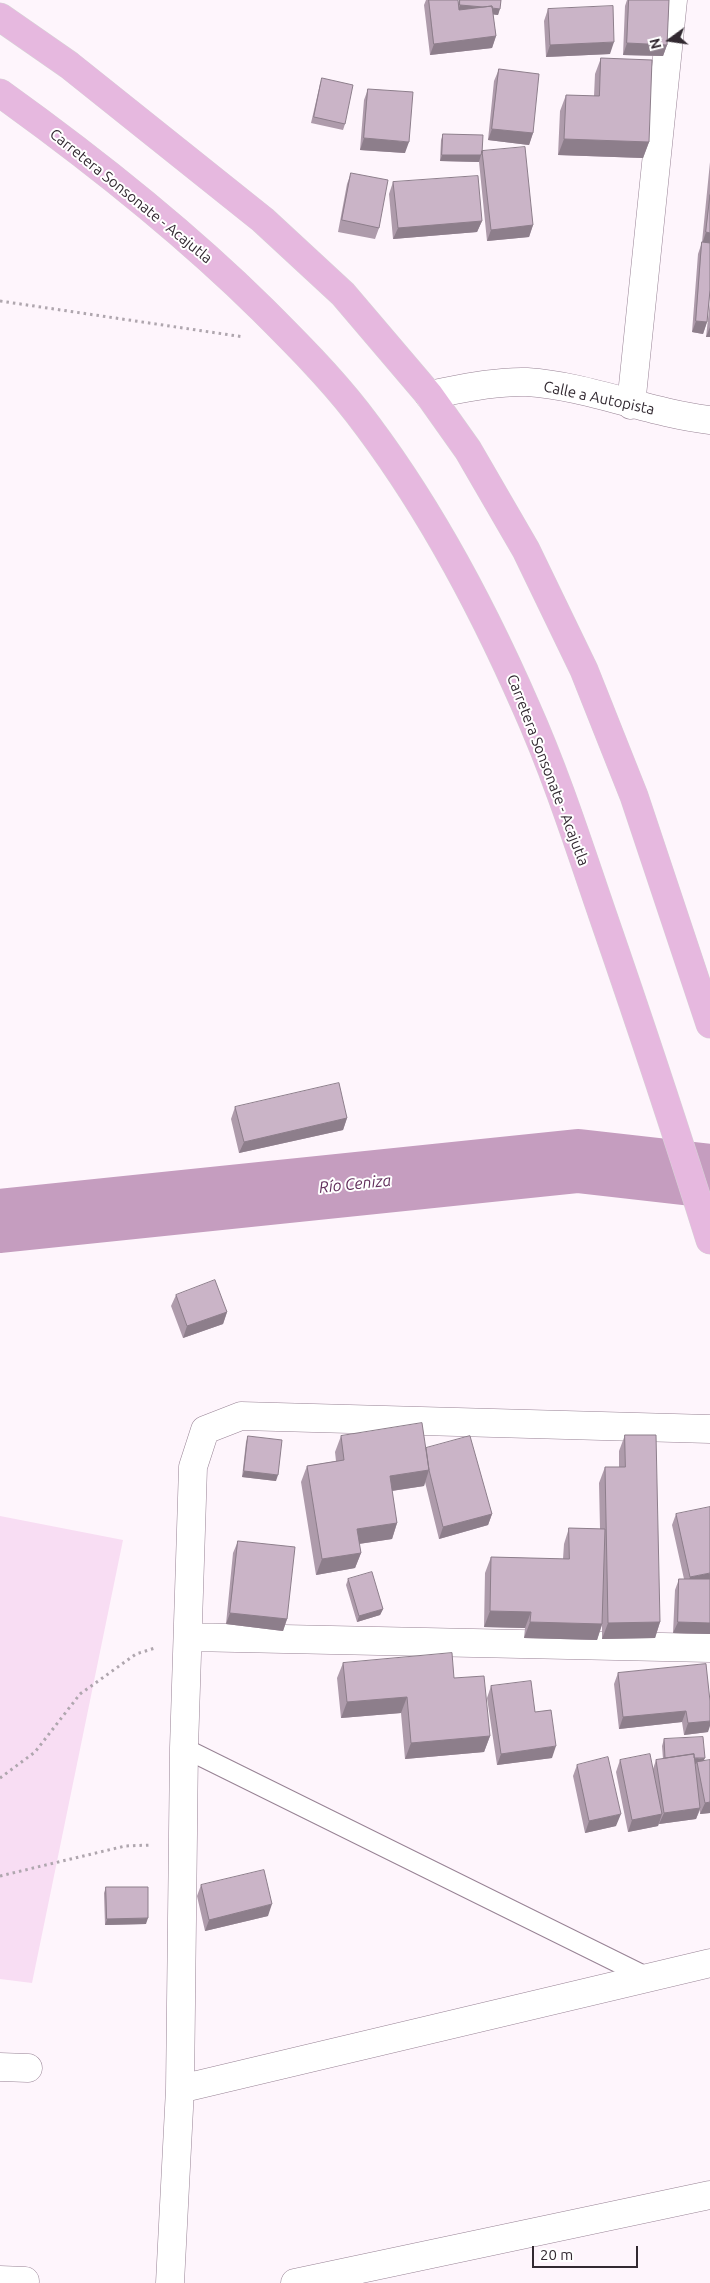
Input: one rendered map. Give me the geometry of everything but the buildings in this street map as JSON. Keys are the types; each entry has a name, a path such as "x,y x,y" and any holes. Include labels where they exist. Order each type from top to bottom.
{"highway":[{"path":"0,17 69,65 263,220 343,294 429,395 468,450 526,550 584,670 634,796 710,1024"},
{"name":"Carretera Sonsonate - Acajutla","path":"0,94 43,124 163,218 228,276 299,346 350,404 398,469 483,614 528,710 576,840 660,1080 710,1240"}],"street":[{"path":"631,405 673,0"},
{"name":"Calle a Autopista","path":"429,395 481,386 527,382 571,389 631,405 710,420"},
{"path":"170,2283 180,2089 184,1748 193,1467 205,1430 241,1416 710,1429"},
{"path":"189,1638 710,1648"},
{"path":"180,2089 710,1963"},
{"path":"0,2067 28,2068"},
{"path":"295,2283 710,2195"}],"lane":[{"path":"184,1748 649,1978"}],"path":[{"path":"0,300 250,338"},
{"path":"0,1778 35,1752 80,1694 136,1654 189,1638"},
{"path":"0,1876 125,1846 183,1844"}],"shaded area":[{"path":"0,1516 123,1540 32,1983 0,1979"}],"waterway":[{"name":"Río Ceniza","path":"0,1221 578,1161 710,1176"}]}
